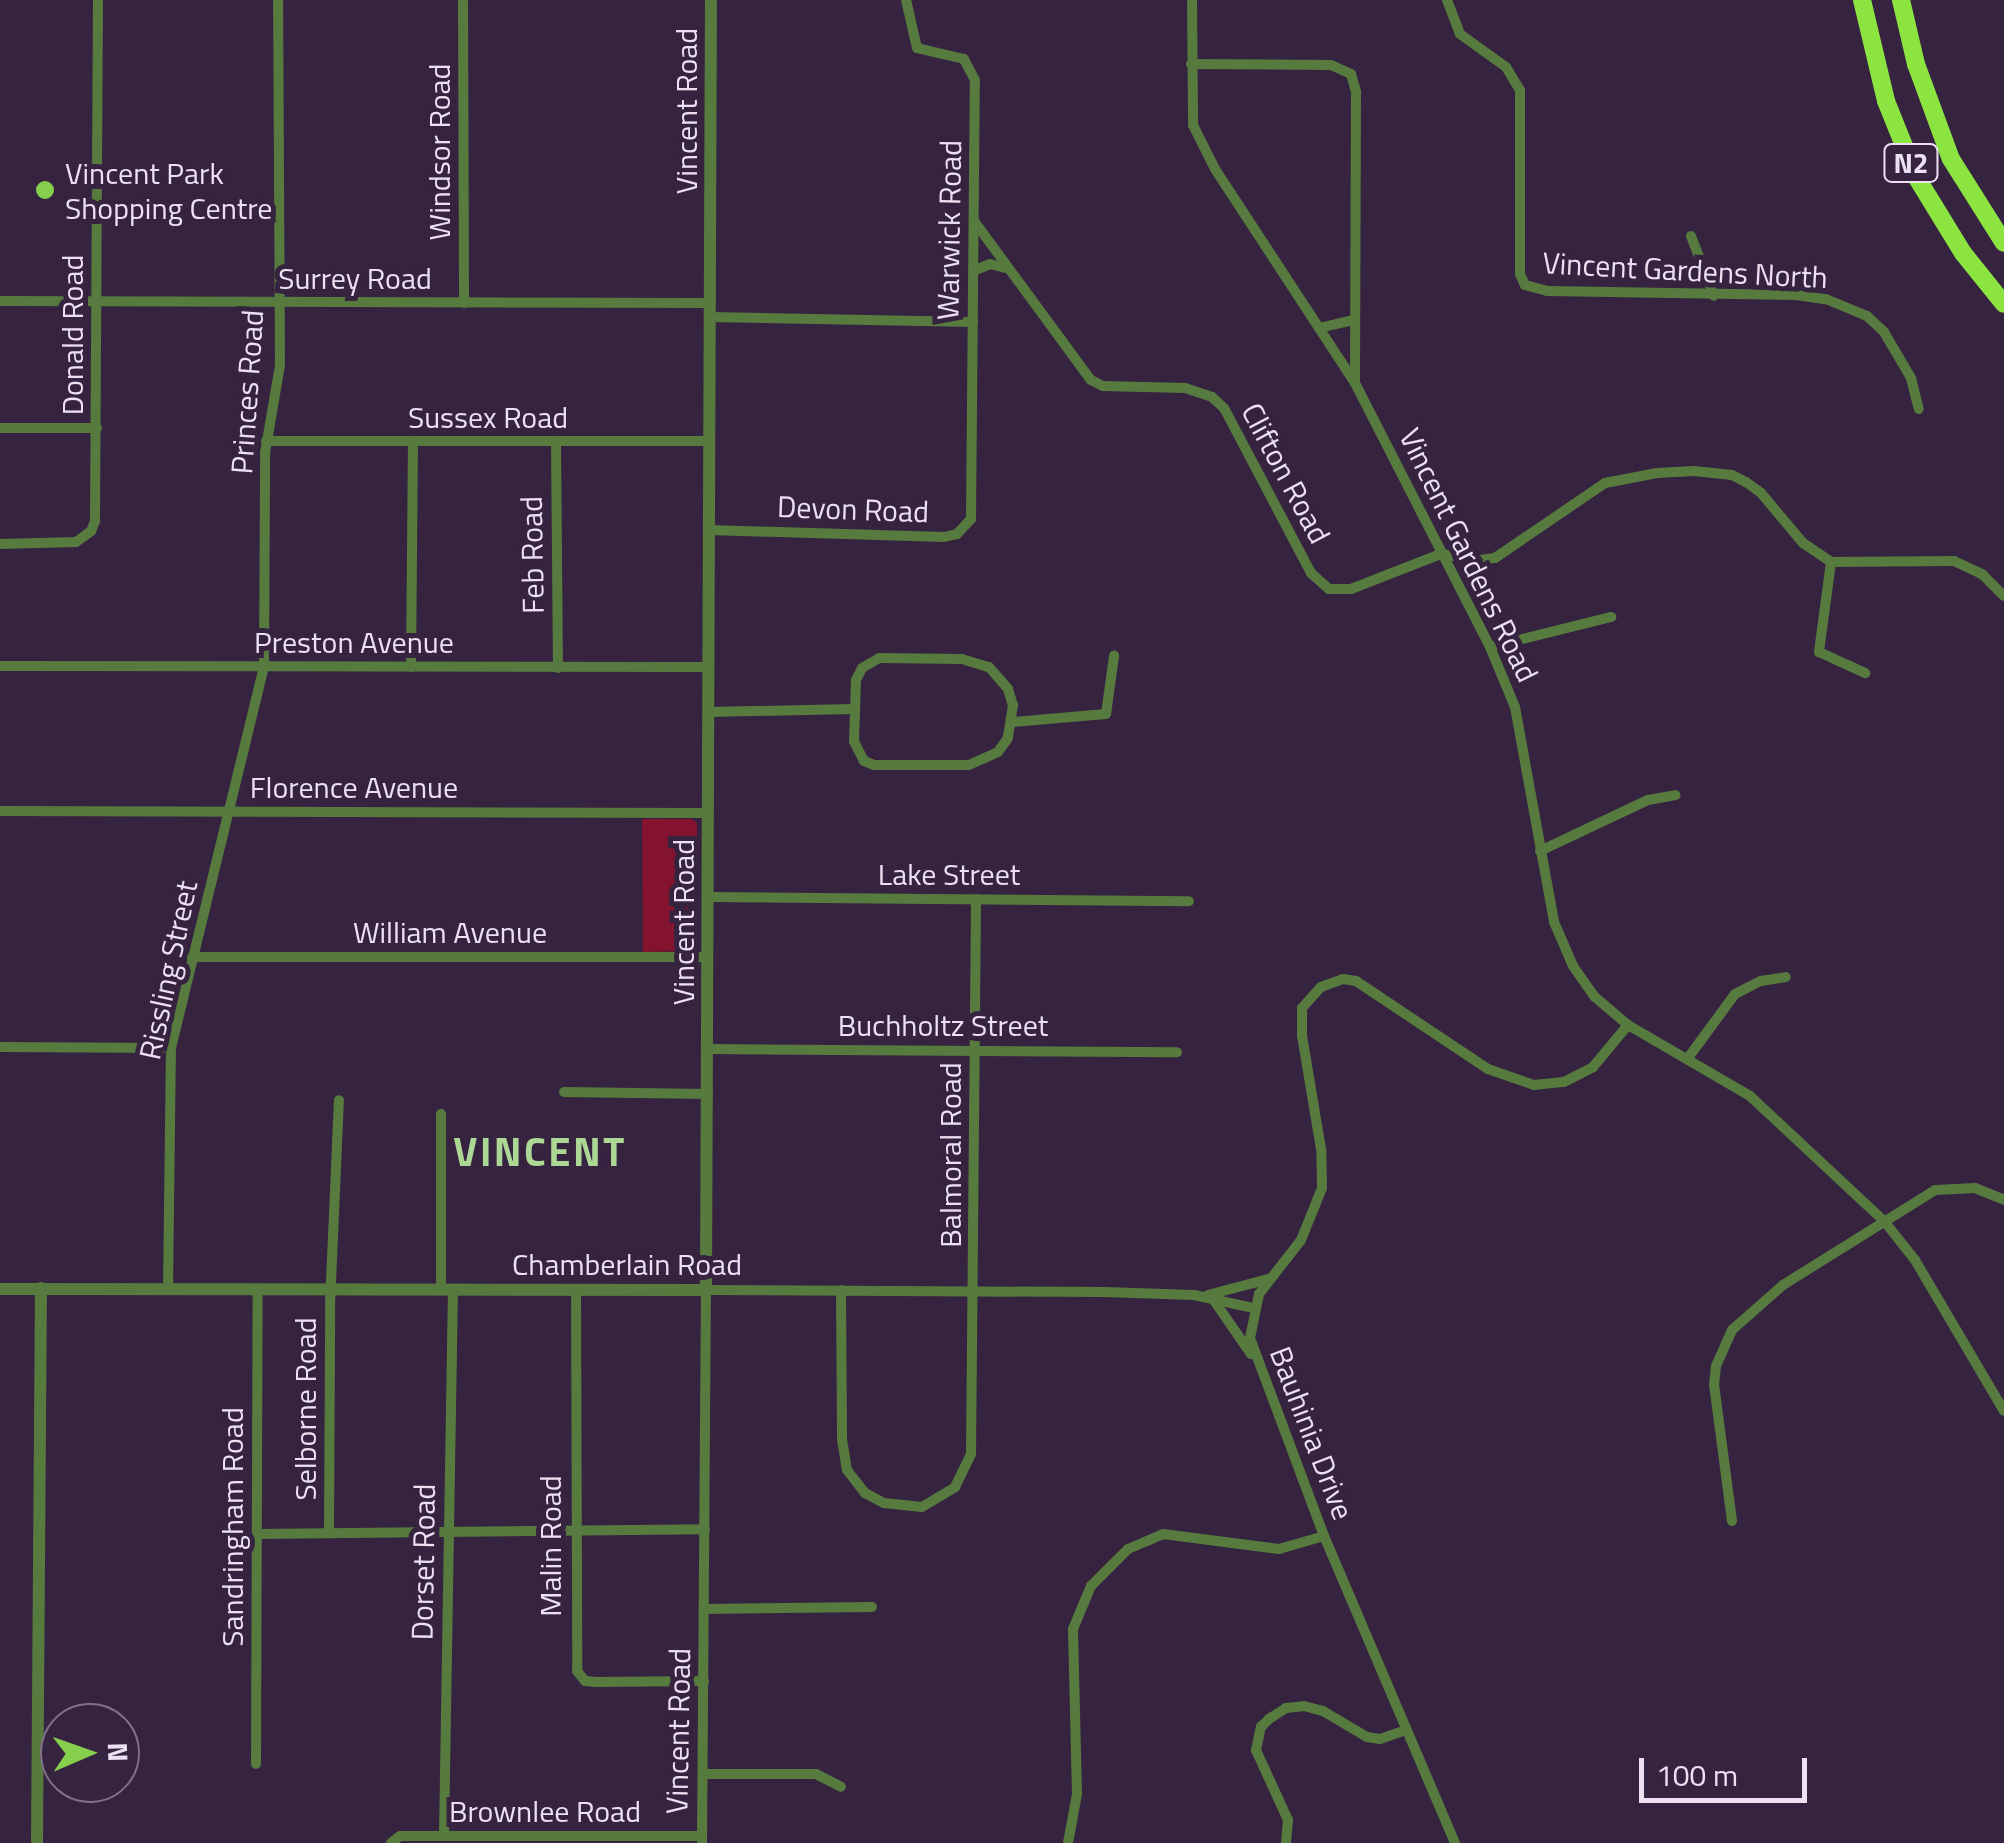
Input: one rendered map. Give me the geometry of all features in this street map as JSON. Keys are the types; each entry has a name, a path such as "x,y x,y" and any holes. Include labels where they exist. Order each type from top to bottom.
{"highway":[{"name":"N2","path":"1862,0 1886,101 1917,178 1963,254 2004,304"},
{"name":"N2","path":"1901,0 1916,64 1951,158 2004,243"}],"street":[{"name":"Donald Road","path":"0,544 76,542 91,531 95,521 98,0"},
{"name":"Princes Road","path":"264,667 266,441 278,392 278,0"},
{"name":"Windsor Road","path":"463,0 464,303"},
{"name":"Vincent Road","path":"702,1839 712,0"},
{"name":"Warwick Road","path":"906,0 917,48 964,59 974,70 973,503"},
{"name":"Vincent Gardens Road","path":"1192,0 1193,125 1354,383 1490,647 1521,728 1540,850 1554,922 1564,950 1584,984 1628,1025 1750,1096 1884,1221 1915,1260 2004,1411"},
{"name":"Vincent Gardens North","path":"1446,0 1460,34 1506,67 1520,90 1520,274 1525,284 1547,291 1812,296 1866,316 1899,351 1919,409"},
{"path":"1191,64 1331,64 1352,74 1356,92 1354,383"},
{"name":"Clifton Road","path":"974,221 1091,380 1103,386 1185,388 1212,397 1224,408 1319,584 1329,590 1351,588 1441,554"},
{"path":"1691,236 1714,296"},
{"path":"974,270 990,264 1008,268"},
{"name":"Surrey Road","path":"0,301 464,303 973,322"},
{"path":"1319,328 1355,320"},
{"path":"0,428 97,428"},
{"name":"Sussex Road","path":"266,441 710,440"},
{"path":"411,667 412,442"},
{"name":"Feb Road","path":"556,442 558,668"},
{"path":"1441,554 1480,560 1494,558 1605,483 1657,472 1694,471 1732,475 1746,482 1761,493 1803,543 1831,562 1954,562 1982,574 2004,596"},
{"name":"Devon Road","path":"709,530 944,536 967,527 973,503"},
{"path":"1831,562 1819,652 1865,673"},
{"path":"1490,647 1611,616"},
{"path":"1013,722 1106,714 1114,656"},
{"path":"962,658 975,660 999,676 1013,705 1013,722 998,752 984,761 874,765 858,753 852,709 856,680 870,660 962,658"},
{"name":"Preston Avenue","path":"0,666 708,667"},
{"name":"Rissling Street","path":"168,1290 171,1048 264,667"},
{"path":"708,712 852,709"},
{"path":"1540,850 1648,800 1676,795"},
{"name":"Florence Avenue","path":"0,811 708,813"},
{"name":"Lake Street","path":"709,897 1188,901"},
{"name":"Balmoral Road","path":"841,1290 842,1438 846,1470 865,1493 904,1507 940,1499 966,1471 972,1426 976,899"},
{"name":"William Avenue","path":"192,956 708,957"},
{"path":"1688,1058 1735,994 1760,981 1786,977"},
{"path":"1253,1308 1310,1225 1322,1188 1321,1149 1300,1018 1306,1000 1321,986 1343,979 1368,986 1488,1068 1534,1085 1564,1082 1593,1067 1628,1025"},
{"path":"0,1047 171,1048"},
{"name":"Buchholtz Street","path":"708,1049 1177,1052"},
{"path":"564,1092 708,1094"},
{"name":"Selborne Road","path":"329,1532 330,1305 334,1288 339,1100"},
{"name":"Dorset Road","path":"441,1114 449,1534 444,1835"},
{"path":"1732,1521 1714,1385 1723,1346 1740,1321 1771,1294 1884,1221 1946,1188 1975,1188 2004,1200"},
{"path":"1257,1362 1208,1298 1270,1278"},
{"path":"37,1843 41,1288"},
{"name":"Chamberlain Road","path":"0,1289 974,1291 1208,1298 1253,1308"},
{"name":"Sandringham Road","path":"256,1764 258,1290"},
{"name":"Malin Road","path":"576,1290 575,1659 580,1677 596,1682 704,1680"},
{"name":"Bauhinia Drive","path":"1253,1308 1250,1338 1257,1362 1324,1536 1455,1843"},
{"path":"257,1534 705,1529"},
{"path":"1068,1843 1078,1794 1073,1629 1091,1586 1128,1549 1163,1534 1279,1548 1324,1536"},
{"path":"704,1609 872,1606"},
{"path":"1286,1843 1288,1820 1256,1750 1261,1727 1268,1719 1286,1708 1304,1706 1324,1711 1367,1738 1380,1739 1406,1730"},
{"path":"704,1774 816,1774 841,1787"},
{"name":"Brownlee Road","path":"391,1843 400,1836 444,1835 702,1839"}],"shaded area":[{"path":"642,819 692,819 697,823 697,945 693,951 643,952"}],"place":[{"name":"Vincent Park Shopping Centre","path":"45,190"}],"district":[{"name":"VINCENT","path":"540,1152"}]}
